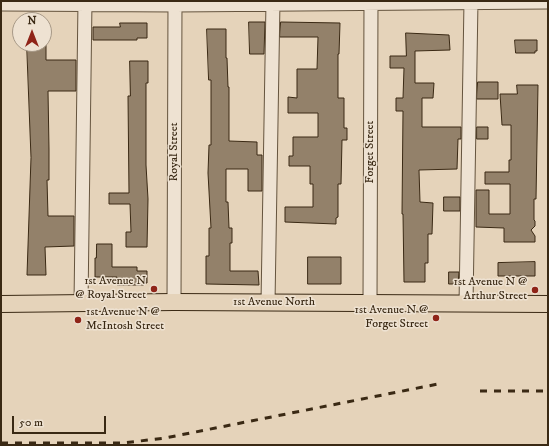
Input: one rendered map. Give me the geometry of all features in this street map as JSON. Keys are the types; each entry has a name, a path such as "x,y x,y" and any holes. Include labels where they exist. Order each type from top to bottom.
{"main road":[{"name":"1st Avenue North","path":"1,304 174,302 548,304"}],"street":[{"path":"268,303 273,2"},
{"name":"Forget Street","path":"370,303 371,2"},
{"path":"466,304 471,2"},
{"path":"1,4 548,2"},
{"path":"81,303 85,3"},
{"name":"Royal Street","path":"174,302 175,3"}],"building":[{"path":"249,22 265,22 264,54 250,54"},
{"path":"281,22 340,23 338,98 344,98 344,128 347,128 347,140 342,140 341,184 338,184 338,217 336,218 336,224 285,222 285,207 313,207 313,184 310,184 310,166 289,166 289,156 293,156 293,137 318,137 318,113 288,113 288,97 297,98 297,69 317,69 318,37 280,37"},
{"path":"120,23 147,23 147,38 137,38 137,40 93,40 93,27 120,27"},
{"path":"207,29 226,29 226,58 229,87 229,141 257,142 257,155 262,155 262,191 248,191 248,169 226,169 226,202 228,202 229,228 232,228 232,243 230,243 230,271 258,271 259,285 206,284 206,256 209,256 209,228 211,228 208,173 209,145 211,145 211,80 209,80"},
{"path":"406,33 449,35 450,50 415,51 415,83 434,83 433,98 422,98 422,127 461,127 461,139 458,139 457,169 419,170 420,202 433,203 432,234 428,234 428,263 425,263 425,282 404,282 402,214 403,111 396,111 396,98 403,98 404,68 390,68 390,56 406,56"},
{"path":"515,40 537,40 537,51 535,51 535,53 516,53"},
{"path":"27,52 46,52 46,60 76,60 76,91 48,91 49,180 47,180 48,216 74,216 74,246 45,247 46,275 27,275 31,158"},
{"path":"130,61 148,61 148,83 146,83 146,165 148,199 147,247 126,247 126,232 131,232 130,204 109,204 109,193 129,193 128,96 130,96"},
{"path":"478,82 498,82 498,99 477,99"},
{"path":"517,85 538,85 536,199 534,199 535,226 531,230 535,236 535,242 504,242 504,228 476,227 476,190 489,190 489,214 510,214 510,184 485,184 485,172 509,172 509,160 511,160 511,125 502,125 500,94 517,94"},
{"path":"477,127 488,127 488,139 477,139"},
{"path":"444,197 460,197 460,211 444,211"},
{"path":"97,244 112,244 112,267 137,267 137,271 147,271 147,283 144,283 144,285 117,285 117,277 95,277"},
{"path":"308,257 341,257 341,284 308,284"},
{"path":"535,262 535,276 498,276 498,263"},
{"path":"449,272 459,272 458,284 449,284"}],"railway":[{"path":"1,443 123,443 165,438 438,384"},
{"path":"480,391 548,391"}],"place":[{"name":"1st Avenue N @ Royal Street","path":"154,289"},
{"name":"1st Avenue N @ Arthur Street","path":"535,290"},
{"name":"1st Avenue N @ Forget Street","path":"436,318"},
{"name":"1st Avenue N @ McIntosh Street","path":"78,320"}]}
